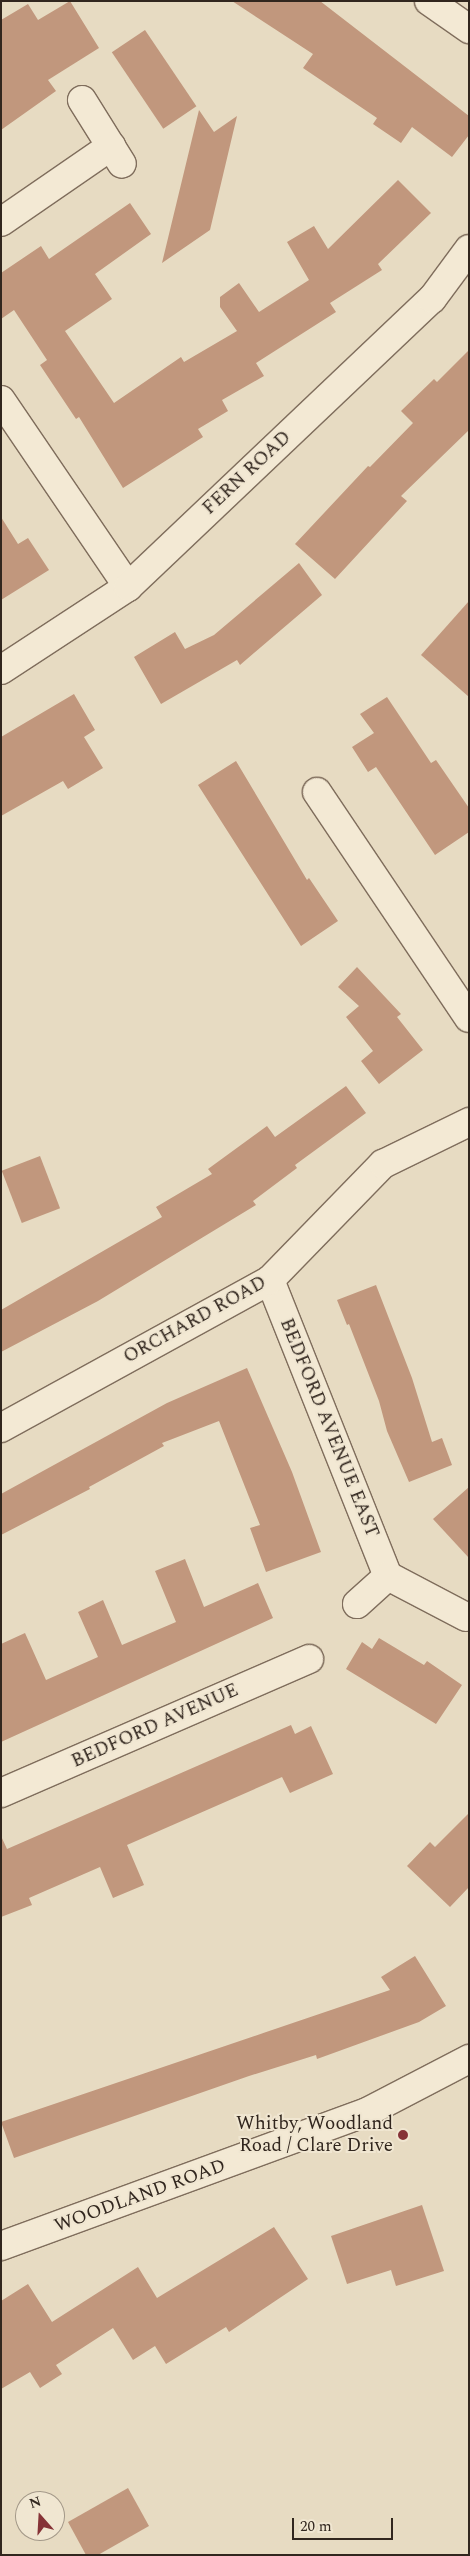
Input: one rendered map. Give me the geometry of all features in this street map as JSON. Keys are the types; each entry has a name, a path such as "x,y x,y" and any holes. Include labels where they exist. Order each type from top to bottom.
{"street":[{"path":"429,1 469,30"},
{"path":"1,222 116,155 82,100"},
{"name":"FERN ROAD","path":"1,670 128,587 432,298 469,249"},
{"path":"1,400 128,587"},
{"path":"317,792 469,1018"},
{"name":"ORCHARD ROAD","path":"1,1428 270,1280 383,1164 469,1122"},
{"name":"BEDFORD AVENUE EAST","path":"270,1280 388,1576"},
{"path":"357,1604 388,1576 466,1617"},
{"name":"BEDFORD AVENUE","path":"1,1793 309,1659"},
{"name":"WOODLAND ROAD","path":"1,2246 369,2111 469,2059"}],"building":[{"path":"70,1 99,48 48,80 56,91 1,130 1,20 28,4 38,20"},
{"path":"232,1 320,1 469,116 469,135 452,157 412,127 401,143 373,124 377,118 303,68 313,54"},
{"path":"145,30 196,106 163,129 112,52"},
{"path":"199,110 214,132 237,116 210,230 162,263"},
{"path":"398,180 431,213 378,264 382,270 330,303 336,312 256,363 264,376 222,400 228,411 198,429 203,437 123,488 79,417 76,419 40,365 47,360 14,310 1,319 1,273 41,246 49,259 130,203 151,234 95,274 112,299 65,331 114,403 181,357 184,362 237,331 220,307 220,297 239,283 259,312 309,280 287,242 314,226 328,249"},
{"path":"469,350 469,430 401,496 407,501 335,579 295,544 368,466 370,467 413,423 401,411 434,379 437,382"},
{"path":"1,517 18,544 28,538 49,570 1,600"},
{"path":"299,563 322,595 240,665 237,660 161,704 134,657 175,632 185,649 214,635"},
{"path":"469,601 469,697 421,655"},
{"path":"74,694 95,730 84,737 103,768 68,789 63,781 1,816 1,737"},
{"path":"387,697 431,763 436,760 469,808 469,832 435,855 376,767 368,772 352,747 374,733 360,714"},
{"path":"236,761 307,880 309,878 338,921 301,946 198,785"},
{"path":"357,967 401,1014 397,1017 423,1050 379,1084 361,1061 373,1051 346,1017 359,1006 338,987"},
{"path":"346,1086 366,1113 295,1165 297,1168 253,1201 256,1205 98,1301 1,1352 1,1310 162,1217 156,1207 212,1174 208,1169 267,1126 275,1137"},
{"path":"40,1156 60,1208 22,1223 2,1171"},
{"path":"376,1285 412,1378 432,1442 442,1438 452,1465 409,1482 387,1431 379,1401 349,1324 347,1325 337,1300"},
{"path":"247,1368 292,1472 321,1552 266,1572 250,1528 260,1525 219,1421 162,1443 164,1446 89,1487 90,1489 1,1535 1,1494 167,1403"},
{"path":"469,1487 469,1558 433,1519"},
{"path":"185,1559 204,1607 258,1583 273,1618 1,1742 1,1644 25,1633 46,1680 98,1657 78,1612 103,1600 122,1645 176,1622 155,1571"},
{"path":"379,1638 424,1665 427,1661 462,1685 436,1724 346,1669 362,1642 372,1649"},
{"path":"291,1725 295,1734 311,1726 333,1774 290,1793 282,1777 127,1845 144,1885 113,1898 100,1867 29,1898 32,1905 1,1917 1,1836 7,1849"},
{"path":"469,1813 469,1887 450,1907 407,1866 430,1842 435,1847"},
{"path":"415,1956 446,2006 419,2022 317,2059 316,2055 249,2076 14,2158 1,2122 390,1990 381,1977"},
{"path":"422,2205 444,2271 396,2286 391,2270 347,2284 331,2236"},
{"path":"274,2227 308,2279 229,2332 226,2327 166,2364 155,2346 133,2360 113,2328 56,2365 62,2374 40,2388 30,2372 1,2389 1,2301 28,2284 52,2322 138,2267 157,2298"},
{"path":"128,2488 149,2526 98,2555 86,2555 68,2522"}],"place":[{"name":"Whitby, Woodland Road / Clare Drive","path":"403,2135"}]}
